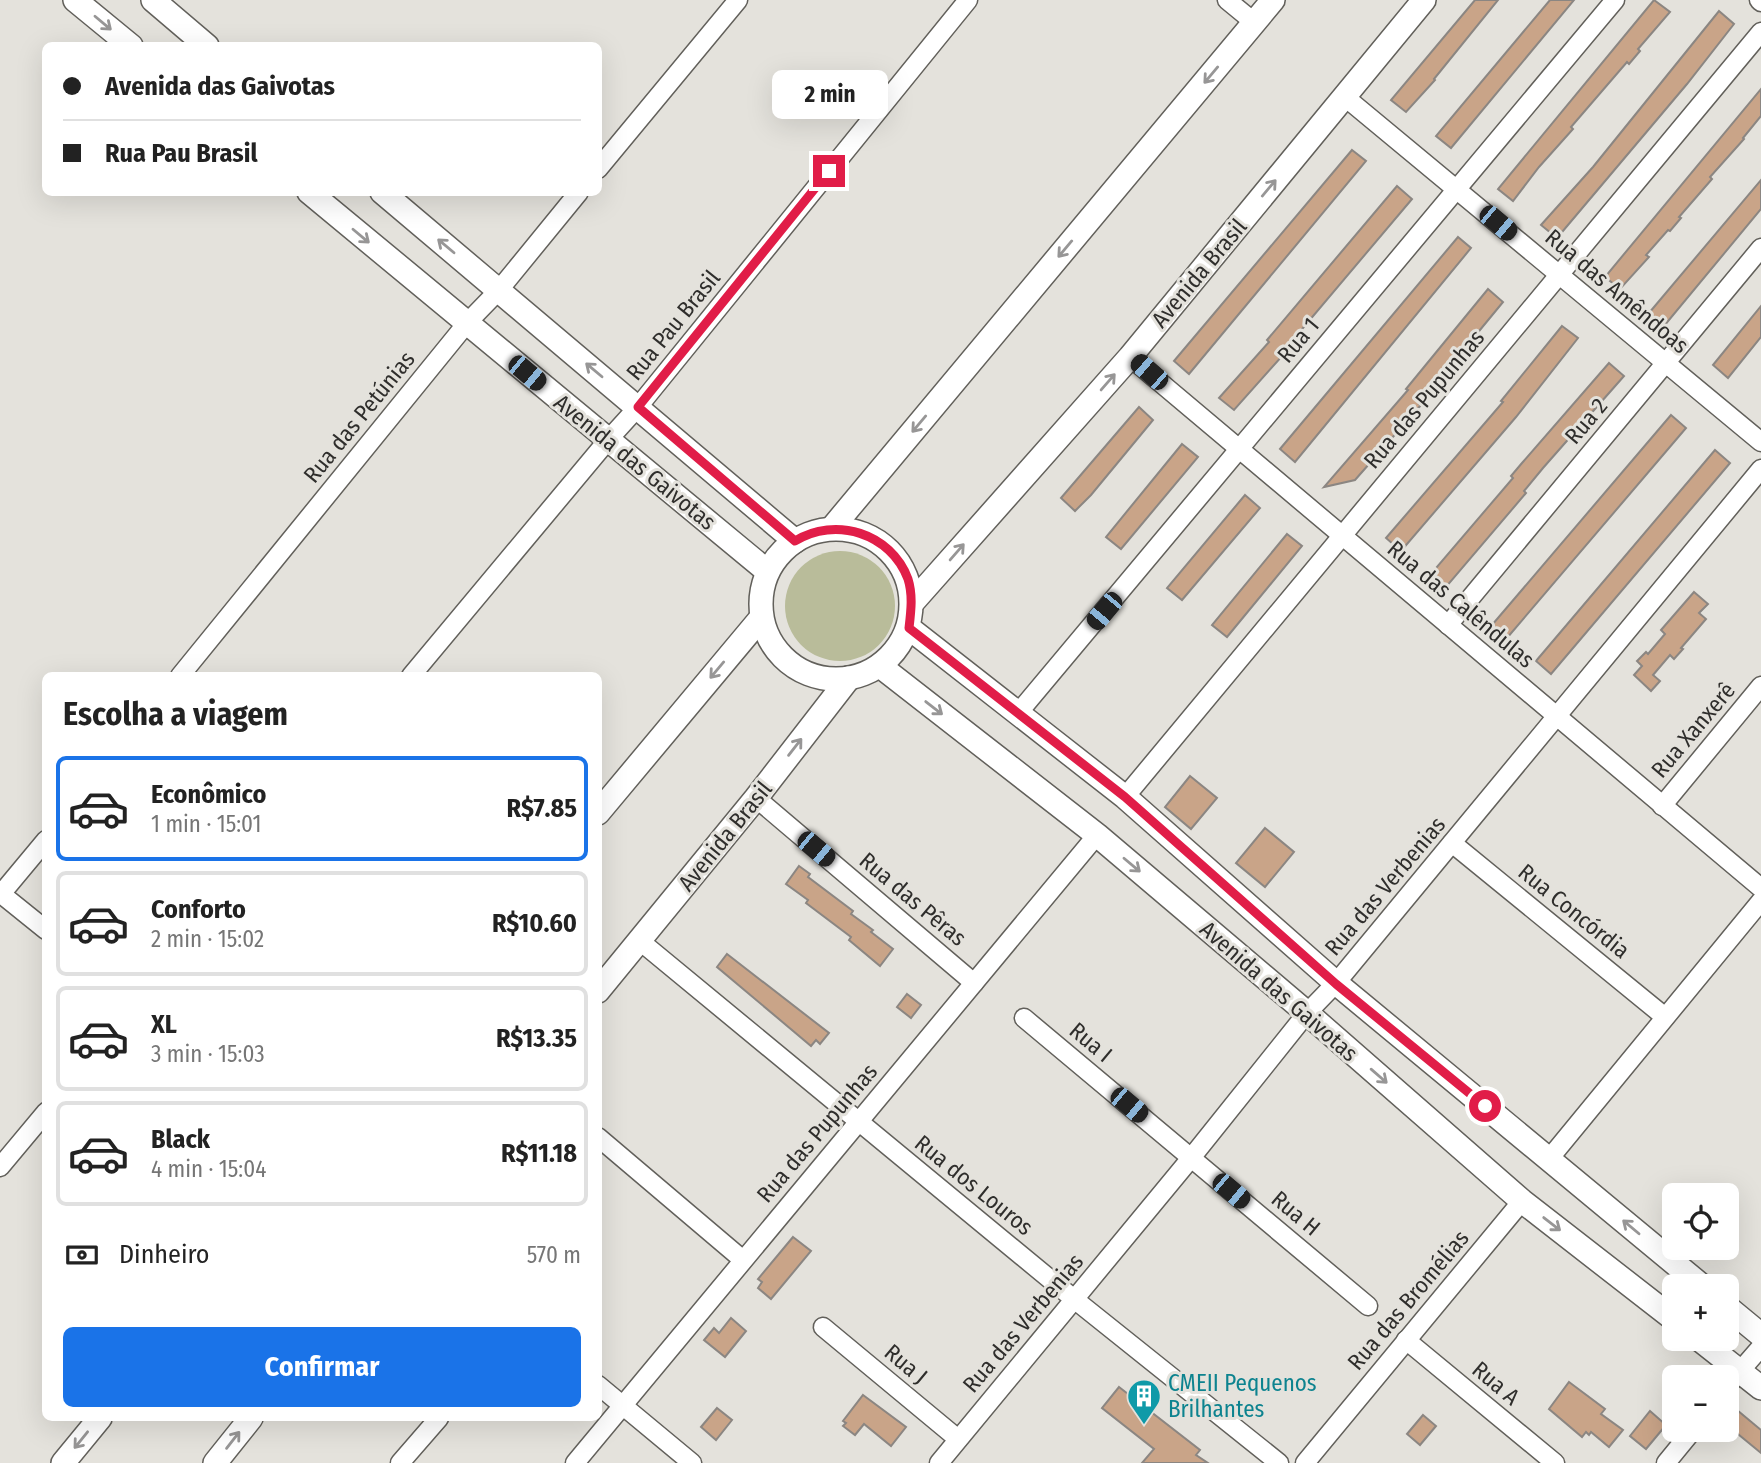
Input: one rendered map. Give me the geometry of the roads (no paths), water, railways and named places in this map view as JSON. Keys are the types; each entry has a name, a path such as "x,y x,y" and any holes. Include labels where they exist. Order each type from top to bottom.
{"street":[{"path":"75,0 126,42"},
{"path":"153,0 202,42"},
{"path":"602,164 738,0"},
{"name":"Rua Pau Brasil","path":"414,672 638,407 968,0"},
{"path":"1227,0 1255,23"},
{"path":"832,528 1273,0"},
{"name":"Avenida Brasil","path":"912,603 1130,356 1424,0"},
{"name":"Rua 1","path":"1019,712 1615,0"},
{"name":"Rua das Pupunhas","path":"1125,797 1761,32"},
{"name":"Rua das Amêndoas","path":"1345,97 1761,442"},
{"name":"Avenida das Gaivotas","path":"314,196 767,571"},
{"name":"Avenida das Gaivotas","path":"387,196 795,541"},
{"name":"Rua das Petúnias","path":"183,672 467,323 499,290 576,196"},
{"name":"Rua 2","path":"1448,625 1761,248"},
{"name":"Rua das Calêndulas","path":"1130,356 1761,888"},
{"name":"Rua das Verbenias","path":"939,1463 1307,1013 1336,984 1761,469"},
{"path":"832,528 856,531 878,541 896,558 908,579 912,603 909,628 897,649 880,666 858,677 834,680 808,675 786,662 770,642 761,618 761,592 767,571 785,548 806,534 832,528"},
{"path":"602,808 761,618"},
{"name":"Avenida das Gaivotas","path":"909,628 1125,797 1336,984 1688,1274"},
{"name":"Avenida das Gaivotas","path":"880,666 1097,835 1307,1013 1522,1201 1662,1310"},
{"name":"Avenida Brasil","path":"602,986 756,798 849,678"},
{"name":"Rua Xanxerê","path":"1662,806 1761,686"},
{"name":"Rua das Pêras","path":"756,798 974,983"},
{"name":"Rua das Pupunhas","path":"575,1463 1097,835"},
{"name":"Rua Concórdia","path":"1452,843 1665,1017"},
{"path":"42,845 1,894 42,927"},
{"path":"1549,1159 1761,901"},
{"name":"Rua dos Louros","path":"640,941 1074,1299 1279,1463"},
{"name":"Rua I","path":"1024,1018 1191,1158"},
{"path":"0,1167 42,1117"},
{"path":"602,1140 744,1260"},
{"name":"Rua H","path":"1191,1158 1368,1306"},
{"name":"Rua das Bromélias","path":"1305,1463 1522,1201"},
{"path":"1739,1317 1761,1335"},
{"name":"Rua J","path":"823,1327 958,1439"},
{"name":"Rua A","path":"1406,1340 1555,1463"},
{"path":"1739,1371 1761,1347"},
{"path":"1709,1351 1722,1365"},
{"path":"1739,1380 1761,1388"},
{"path":"602,1388 692,1463"},
{"path":"63,1463 98,1421"},
{"path":"215,1463 249,1421"},
{"path":"400,1463 436,1421"},
{"path":"1666,1463 1683,1442"}],"place":[{"name":"CMEII Pequenos Brilhantes","path":"1144,1426"}]}
